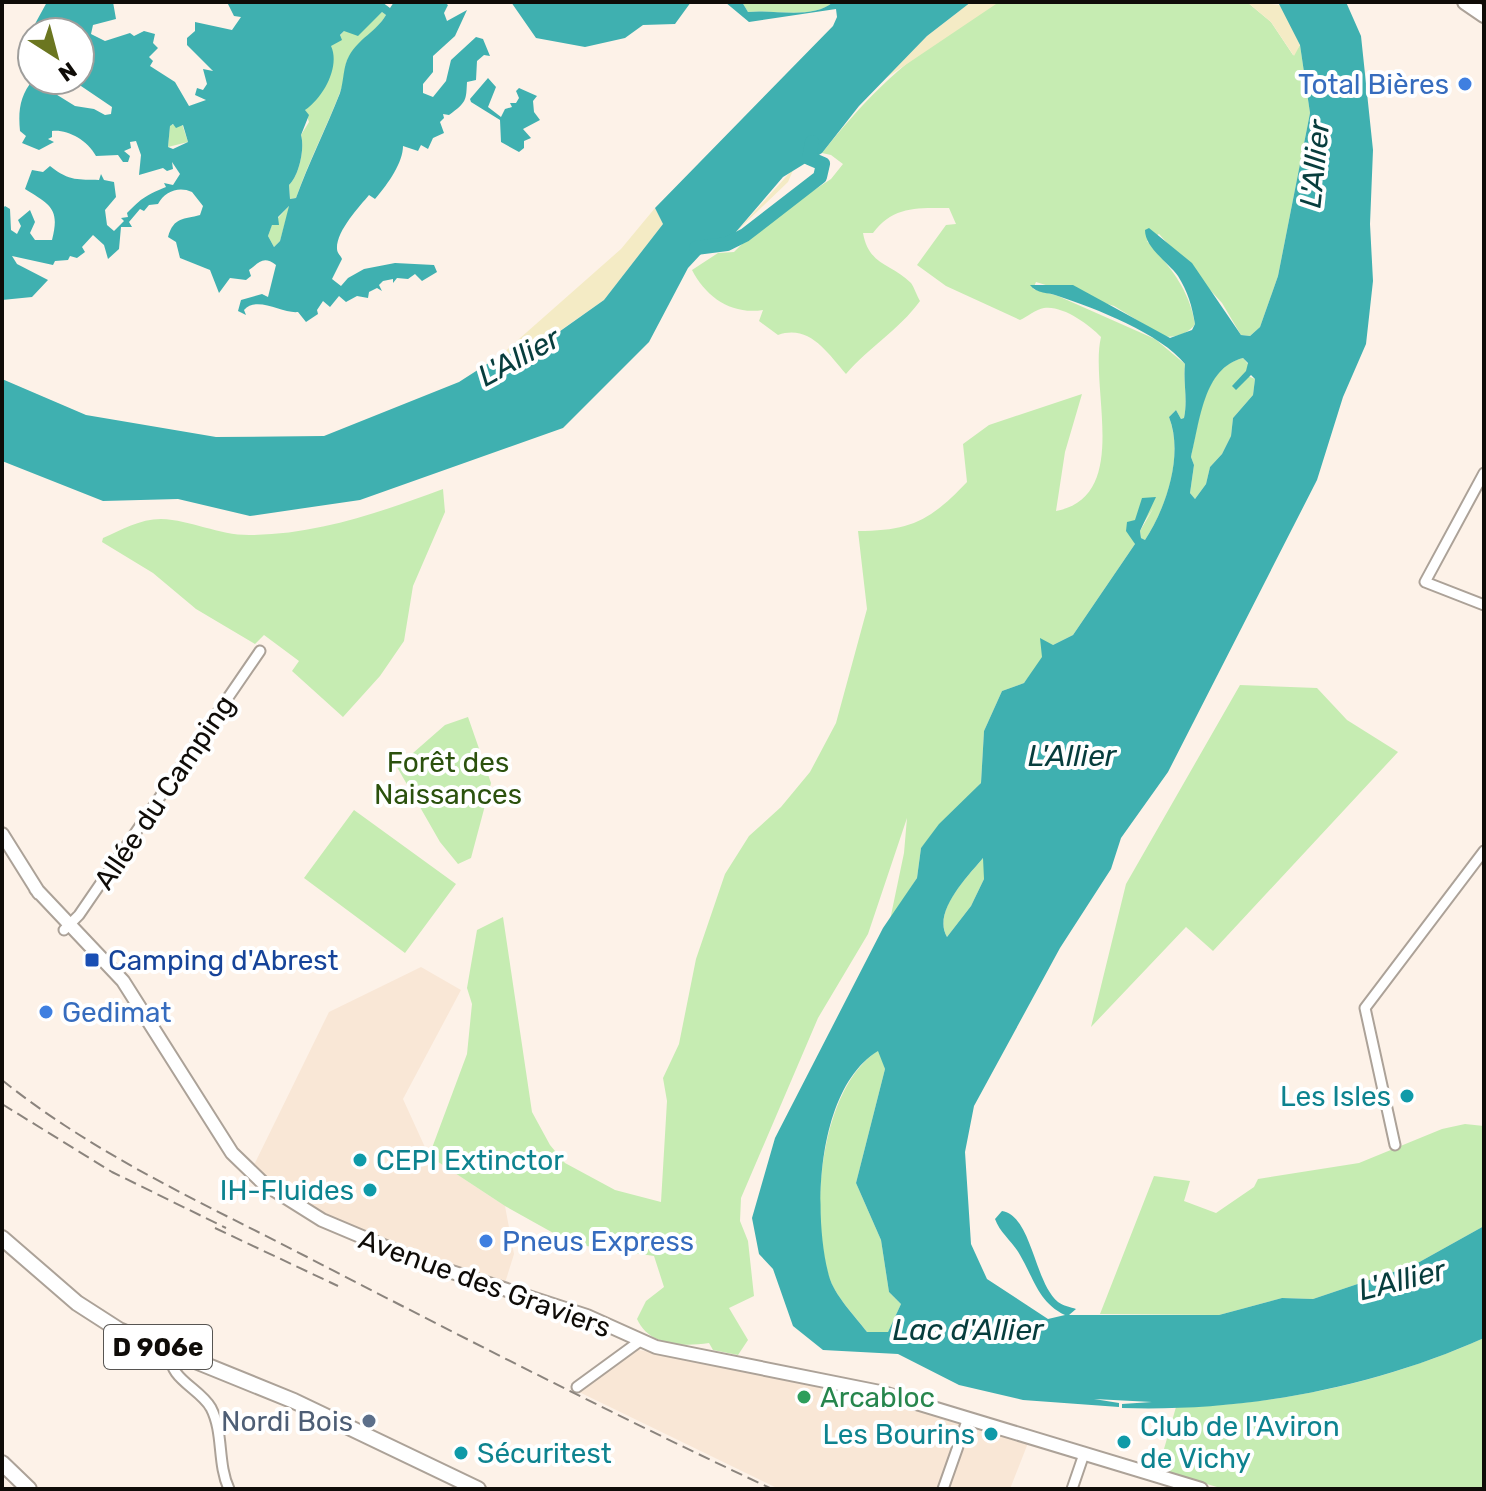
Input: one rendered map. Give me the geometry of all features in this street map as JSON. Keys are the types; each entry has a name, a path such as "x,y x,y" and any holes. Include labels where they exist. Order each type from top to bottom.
{"main road":[{"path":"1465,2 1484,15"},
{"path":"1477,2 1484,6"},
{"name":"D 906e","path":"2,1238 98,1317 172,1353 336,1420 478,1489"},
{"path":"2,1463 29,1489"}],"street":[{"path":"1484,473 1425,582 1484,605"},
{"name":"Allée du Camping","path":"66,928 260,651"},
{"name":"Avenue des Graviers","path":"2,834 36,889 66,928 123,981 220,1138 248,1170 284,1198 362,1239 565,1308 656,1347 832,1380 968,1418 1177,1486 1201,1489"},
{"path":"1395,1145 1365,1008 1484,851"},
{"path":"577,1387 640,1341"},
{"path":"172,1353 171,1364 177,1376 200,1394 211,1408 221,1472 229,1489"},
{"path":"943,1489 968,1418"},
{"path":"1072,1489 1084,1454"}],"shaded area":[{"path":"421,967 461,990 403,1099 429,1156 505,1206 514,1254 505,1283 378,1243 296,1201 253,1167 329,1012"},
{"path":"633,1349 793,1377 871,1396 1028,1443 1010,1489 779,1489 577,1391"}],"green space":[{"path":"742,2 833,2 815,11 792,13 748,12"},
{"path":"999,2 1247,2 1271,22 1293,55 1300,45 1310,113 1278,276 1260,327 1250,336 1241,335 1222,303 1159,234 1147,241 1178,280 1195,324 1181,334 1163,336 1114,306 1036,282 1033,289 1058,296 1155,339 1185,364 1184,418 1181,419 1176,410 1169,417 1175,448 1166,497 1145,540 1141,538 1140,531 1154,507 1133,539 1135,544 1073,635 1053,645 1024,683 1002,691 984,731 981,783 921,848 917,878 890,920 904,853 907,818 868,934 818,1018 741,1198 740,1221 748,1241 754,1296 729,1308 748,1340 738,1355 713,1350 709,1343 667,1343 650,1335 637,1319 646,1301 664,1287 654,1256 573,1244 505,1206 429,1156 467,1054 472,1004 467,988 477,930 503,917 532,1112 550,1145 565,1163 615,1190 661,1202 667,1101 663,1078 679,1044 696,959 725,874 749,836 781,807 810,772 836,723 867,609 858,531 906,526 942,506 967,482 963,444 989,425 1082,394 1065,452 1056,511 1079,502 1093,485 1100,463 1102,438 1101,337 1096,332 1075,316 1059,309 1044,308 1020,320 946,286 917,265 946,225 956,224 949,208 906,210 889,218 873,233 863,233 870,252 911,283 920,301 846,374 824,349 808,337 799,333 778,335 759,321 763,310 740,310 712,296 692,270 718,253 734,252 762,224 831,179 843,164 831,155 822,153 867,101 931,45 980,11"},
{"path":"382,12 386,15 382,21 347,60 337,101 296,198 290,199 289,185 296,175 302,154 301,135 309,122 305,110 331,46 344,31 367,26"},
{"path":"182,124 188,142 168,147 170,125"},
{"path":"290,205 280,241 274,247 268,236 272,224 278,224 278,218"},
{"path":"1243,358 1248,364 1248,376 1255,379 1253,395 1233,418 1231,436 1222,454 1210,467 1206,484 1195,499 1190,493 1194,465 1191,457 1205,398 1219,373"},
{"path":"443,489 445,512 413,586 404,641 380,676 343,717 292,671 299,661 264,635 255,644 196,609 153,573 102,542 103,538 131,526 161,519 240,535 301,531 373,513"},
{"path":"1240,685 1317,688 1347,720 1398,752 1213,951 1186,927 1091,1027 1126,884"},
{"name":"Forêt des Naissances","path":"468,717 491,783 471,858 458,864 440,842 397,767 445,725"},
{"path":"354,810 456,884 405,953 304,878"},
{"path":"984,857 984,879 971,906 947,937 944,916 948,905"},
{"path":"879,1050 885,1069 856,1183 881,1240 889,1292 901,1304 888,1332 867,1332 840,1299 829,1277 820,1221 821,1188 824,1154 843,1093 859,1068"},
{"path":"1465,1124 1484,1126 1484,1226 1414,1265 1313,1299 1282,1298 1219,1315 1100,1314 1154,1176 1190,1181 1184,1201 1216,1213 1254,1187 1258,1179 1359,1163 1442,1129"},
{"path":"1484,1338 1484,1489 1224,1489 1158,1470 1176,1407 1255,1401 1333,1388 1410,1367"}],"sand":[{"path":"971,2 999,2 886,78 927,36"},
{"path":"1247,2 1281,5 1300,45 1294,56 1271,22"},
{"path":"794,168 788,182 735,233"},
{"path":"655,208 663,224 604,300 531,351 501,355 621,249"}],"water":[{"path":"47,2 113,2 116,19 96,24 96,16 39,16"},
{"path":"227,2 382,2 390,8 394,2 444,2 448,5 444,13 447,21 467,10 455,36 433,56 433,72 423,84 423,93 433,97 446,81 451,60 476,37 483,39 490,56 484,55 477,61 476,80 467,82 462,104 449,115 443,114 440,122 444,133 433,138 428,149 421,145 418,151 403,146 398,166 385,186 375,199 369,195 349,219 338,242 337,250 342,259 332,279 341,286 364,269 395,263 434,265 437,272 422,281 415,274 408,279 397,278 393,283 393,279 383,281 379,285 382,291 377,288 369,292 368,298 357,296 346,302 339,296 330,307 323,301 318,314 306,322 298,312 263,305 249,306 244,310 246,315 238,311 241,300 262,294 268,297 276,265 261,261 249,270 251,276 246,280 230,278 219,293 210,270 180,258 176,242 168,237 170,230 177,222 200,215 203,206 187,190 168,193 158,204 149,205 144,211 140,209 129,222 132,227 121,227 119,249 108,259 104,245 93,235 82,247 85,252 77,258 70,256 68,260 55,261 53,265 12,256 17,264 48,280 32,297 2,300 2,209 5,206 10,209 11,230 17,234 21,226 18,220 30,210 35,222 30,233 35,240 52,240 54,214 47,204 25,189 32,170 43,172 50,166 74,179 99,180 101,174 104,180 114,182 116,197 105,210 107,225 114,231 124,221 121,218 128,217 127,213 137,203 166,187 164,183 173,185 180,174 172,162 173,169 167,171 163,168 139,175 141,155 136,141 130,142 131,148 124,151 130,156 128,162 123,162 118,155 96,156 82,140 64,132 52,131 52,137 48,139 54,142 39,150 22,143 26,136 20,131 19,117 23,96 59,96 75,106 94,109 105,115 111,114 112,107 96,96 96,36 105,41 144,31 155,34 153,43 158,48 149,57 153,61 150,66 175,82 189,106 206,100 195,95 197,88 203,90 207,84 203,69 213,71 187,45 187,38 195,31 195,22 232,30 241,17 234,16","holes":["382,12 386,15 349,56 335,106 296,198 290,199 289,185 298,169 301,135 309,115 305,110 319,97 329,80 334,62 331,46 342,40 340,35 344,31 358,36","173,124 176,128 183,125 188,142 173,149 168,147 170,126","289,206 280,241 274,247 268,236 272,225 279,225 278,217"]},
{"path":"511,2 691,2 675,24 643,25 625,38 585,47 536,38"},
{"name":"L'Allier","path":"725,2 742,2 748,12 792,13 815,11 833,2 971,2 927,36 859,106 822,153 783,177 735,233 701,254 688,268 649,342 563,428 360,500 250,516 178,499 103,501 2,461 2,379 86,415 216,437 324,436 459,382 501,355 532,351 604,300 663,224 655,208 833,26 837,17 836,9 749,22"},
{"name":"L'Allier","path":"1278,2 1346,2 1361,36 1373,150 1370,224 1373,281 1366,344 1343,397 1317,480 1168,772 1121,838 1111,869 1060,948 974,1106 965,1152 971,1244 987,1279 1048,1319 1065,1315 1043,1297 1017,1250 1000,1229 995,1219 1002,1211 1020,1225 1050,1293 1060,1303 1076,1309 1069,1315 1219,1315 1282,1298 1313,1299 1414,1265 1484,1226 1484,1338 1441,1356 1353,1383 1261,1401 1168,1408 1122,1408 1122,1404 1152,1402 1094,1399 1119,1403 1119,1407 1023,1400 959,1385 898,1354 823,1350 793,1326 773,1269 759,1254 752,1218 775,1138 883,928 917,878 921,848 939,824 981,783 984,731 1002,691 1024,683 1042,657 1040,638 1053,645 1073,635 1135,544 1126,531 1127,522 1135,520 1142,498 1156,497 1140,531 1141,538 1145,540 1153,527 1166,497 1174,464 1175,448 1169,417 1176,410 1181,419 1184,418 1185,364 1174,353 1126,323 1030,285 1073,285 1170,338 1192,330 1195,324 1187,293 1178,276 1149,243 1145,230 1149,228 1192,263 1241,335 1250,336 1260,327 1278,276 1310,113 1300,45","holes":["1243,358 1248,363 1246,371 1232,386 1236,390 1251,375 1255,379 1253,395 1233,418 1231,436 1222,454 1210,467 1206,484 1195,499 1190,493 1194,465 1191,457 1205,398 1219,373","983,858 984,879 971,906 947,937 944,917 961,884","878,1051 885,1069 856,1183 881,1240 889,1292 901,1304 888,1332 867,1332 845,1305 829,1276 824,1250 821,1219 824,1154 842,1093 858,1069"]},
{"path":"488,78 496,87 488,107 501,117 505,109 512,107 510,103 516,103 519,88 537,96 533,101 534,112 540,120 523,129 531,138 524,141 524,148 519,152 501,142 500,120 471,102 470,99"}],"waterway":[{"path":"696,248 727,244 745,235 820,177 823,164 809,158 812,142"}],"railway":[{"path":"2,1080 75,1132 191,1198 540,1376 772,1489"},
{"path":"2,1104 112,1172 226,1228"},
{"path":"215,1228 338,1286"}],"place":[{"name":"Total Bières","path":"1465,84"},
{"name":"Camping d'Abrest","path":"92,960"},
{"name":"Gedimat","path":"46,1012"},
{"name":"Les Isles","path":"1407,1096"},
{"name":"CEPI Extinctor","path":"360,1160"},
{"name":"IH-Fluides","path":"370,1190"},
{"name":"Pneus Express","path":"486,1241"},
{"name":"Arcabloc","path":"804,1397"},
{"name":"Nordi Bois","path":"369,1421"},
{"name":"Les Bourins","path":"991,1434"},
{"name":"Club de l'Aviron de Vichy","path":"1124,1442"},
{"name":"Sécuritest","path":"461,1453"}],"water label":[{"name":"Lac d'Allier","path":"968,1330"}]}
